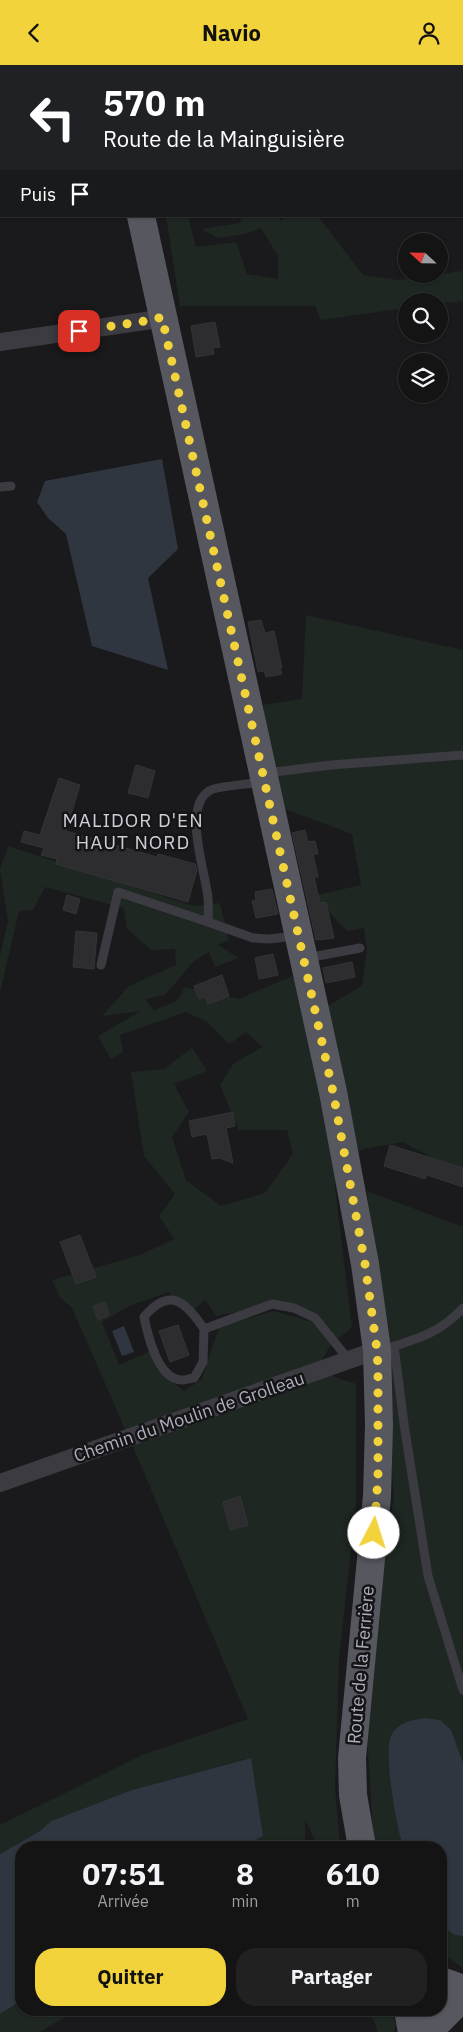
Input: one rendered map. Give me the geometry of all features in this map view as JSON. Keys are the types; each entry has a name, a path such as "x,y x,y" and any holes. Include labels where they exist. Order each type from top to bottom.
{"main road":[{"name":"Route de la Ferrière","path":"141,217 302,947 333,1092 362,1245 386,1348 379,1425 377,1496 352,1758 353,1795 361,1841"},
{"path":"447,1983 463,1989"},
{"path":"447,2013 463,2001"},
{"path":"409,2016 412,2032"},
{"path":"428,2032 444,2016"}],"street":[{"path":"0,342 162,317"},
{"name":"Chemin du Moulin de Grolleau","path":"0,1483 386,1348"}],"lane":[{"path":"0,487 10,486"},
{"path":"208,922 208,898 197,835 197,809 202,797 210,790 264,777 331,765 463,755"},
{"path":"101,965 118,892 253,938 269,939 302,947 360,948"},
{"path":"165,1301 180,1302 191,1310 204,1329 203,1362 194,1377 181,1380 171,1377 159,1363 148,1335 144,1317 154,1305 165,1301"},
{"path":"204,1329 272,1304 294,1308 315,1318 349,1360"},
{"path":"463,1308 448,1323 429,1335 386,1348 404,1424 428,1576 463,1690"}],"shaded area":[{"path":"166,217 188,217 196,247 236,242 247,274 278,279 278,256 261,228 245,234 217,238 202,229 240,223 242,217 278,217 280,221 286,217 319,217 363,275 398,280 398,283 448,283 448,273 463,271 463,301 448,303 448,293 398,293 398,309 321,320 315,306 180,306"},
{"path":"162,459 178,549 148,578 168,670 92,646 66,534 48,518 37,502 45,481"},
{"path":"306,615 463,650 463,1174 403,1142 364,1149 337,1160 335,1188 352,1327 337,1340 315,1314 269,1302 242,1311 216,1316 205,1299 195,1309 175,1306 169,1292 129,1306 102,1322 119,1365 151,1351 165,1377 184,1391 202,1379 219,1327 273,1311 313,1322 331,1344 316,1371 356,1384 356,1502 339,1660 335,1786 340,1841 315,1841 305,1820 305,1841 254,1841 263,1836 250,1758 132,1790 51,1821 40,1831 23,1841 15,1841 15,1845 0,1854 0,1825 142,1755 248,1719 72,1308 60,1297 52,1280 140,1255 174,1239 159,1216 175,1194 144,1156 131,1072 164,1069 192,1048 207,1071 174,1084 189,1112 172,1137 186,1180 221,1206 265,1193 293,1154 287,1130 239,1130 220,1085 233,1064 262,1047 246,1032 229,1044 207,1022 186,1012 120,1035 123,1052 111,1059 98,1036 141,1011 102,1016 129,986 176,965 175,949 151,950 127,929 124,908 45,887 33,910 19,911 0,993 0,956 8,921 0,869 8,846 193,906 220,903 229,940 218,945 239,958 215,967 209,952 194,961 165,995 145,999 154,1010 177,1001 185,987 239,999 292,976 324,1008 362,986 367,951 364,928 347,931 313,896 361,885 352,834 277,806 263,705 302,699"},
{"path":"367,1191 463,1227 463,1968 447,1957 447,1841 374,1841 365,1702 394,1495"},
{"path":"124,1326 134,1352 122,1356 112,1331"},
{"path":"425,1718 440,1720 451,1730 463,1763 463,1936 455,1935 447,1930 447,1841 402,1841 397,1823 390,1772 389,1743 392,1734 398,1727 411,1721"},
{"path":"251,1758 263,1836 254,1841 23,1841 40,1831 51,1821 132,1790"},
{"path":"15,1845 15,2005 0,2014 0,1854"},
{"path":"15,2005 15,2016 67,2016 40,2032 0,2032 0,2014"},
{"path":"372,2016 392,2016 396,2025 394,2032 377,2032"}],"building":[{"path":"215,322 220,347 213,348 214,354 196,357 191,326"},
{"path":"261,620 265,633 274,631 282,674 266,677 264,671 258,672 248,622"},
{"path":"136,765 155,771 148,798 128,793"},
{"path":"59,778 80,785 66,831 157,857 158,854 195,864 197,870 188,902 56,864 57,859 41,855 44,848 21,842 24,831 40,835"},
{"path":"305,830 308,842 315,841 318,854 313,854 318,877 314,877 320,903 326,902 334,938 316,940 292,833"},
{"path":"272,889 278,914 256,918 252,901 256,900 255,892"},
{"path":"67,895 80,899 76,914 63,910"},
{"path":"76,931 97,933 94,969 73,967"},
{"path":"273,954 278,975 259,979 255,958"},
{"path":"352,962 355,977 326,983 323,968"},
{"path":"222,975 229,996 208,1004 205,996 199,999 194,986"},
{"path":"233,1112 235,1126 226,1128 233,1163 219,1158 212,1159 207,1134 192,1137 189,1121"},
{"path":"390,1145 463,1168 463,1187 427,1175 425,1179 384,1166"},
{"path":"80,1235 96,1277 76,1284 60,1242"},
{"path":"105,1302 109,1315 98,1320 93,1306"},
{"path":"178,1325 189,1355 170,1362 159,1331"},
{"path":"240,1496 248,1525 230,1530 223,1502"}],"district":[{"name":"MALIDOR D'EN HAUT NORD","path":"133,831"}],"route":[{"path":"79,331 162,317 333,1092 365,1264 378,1369 378,1478 374,1533"}]}
